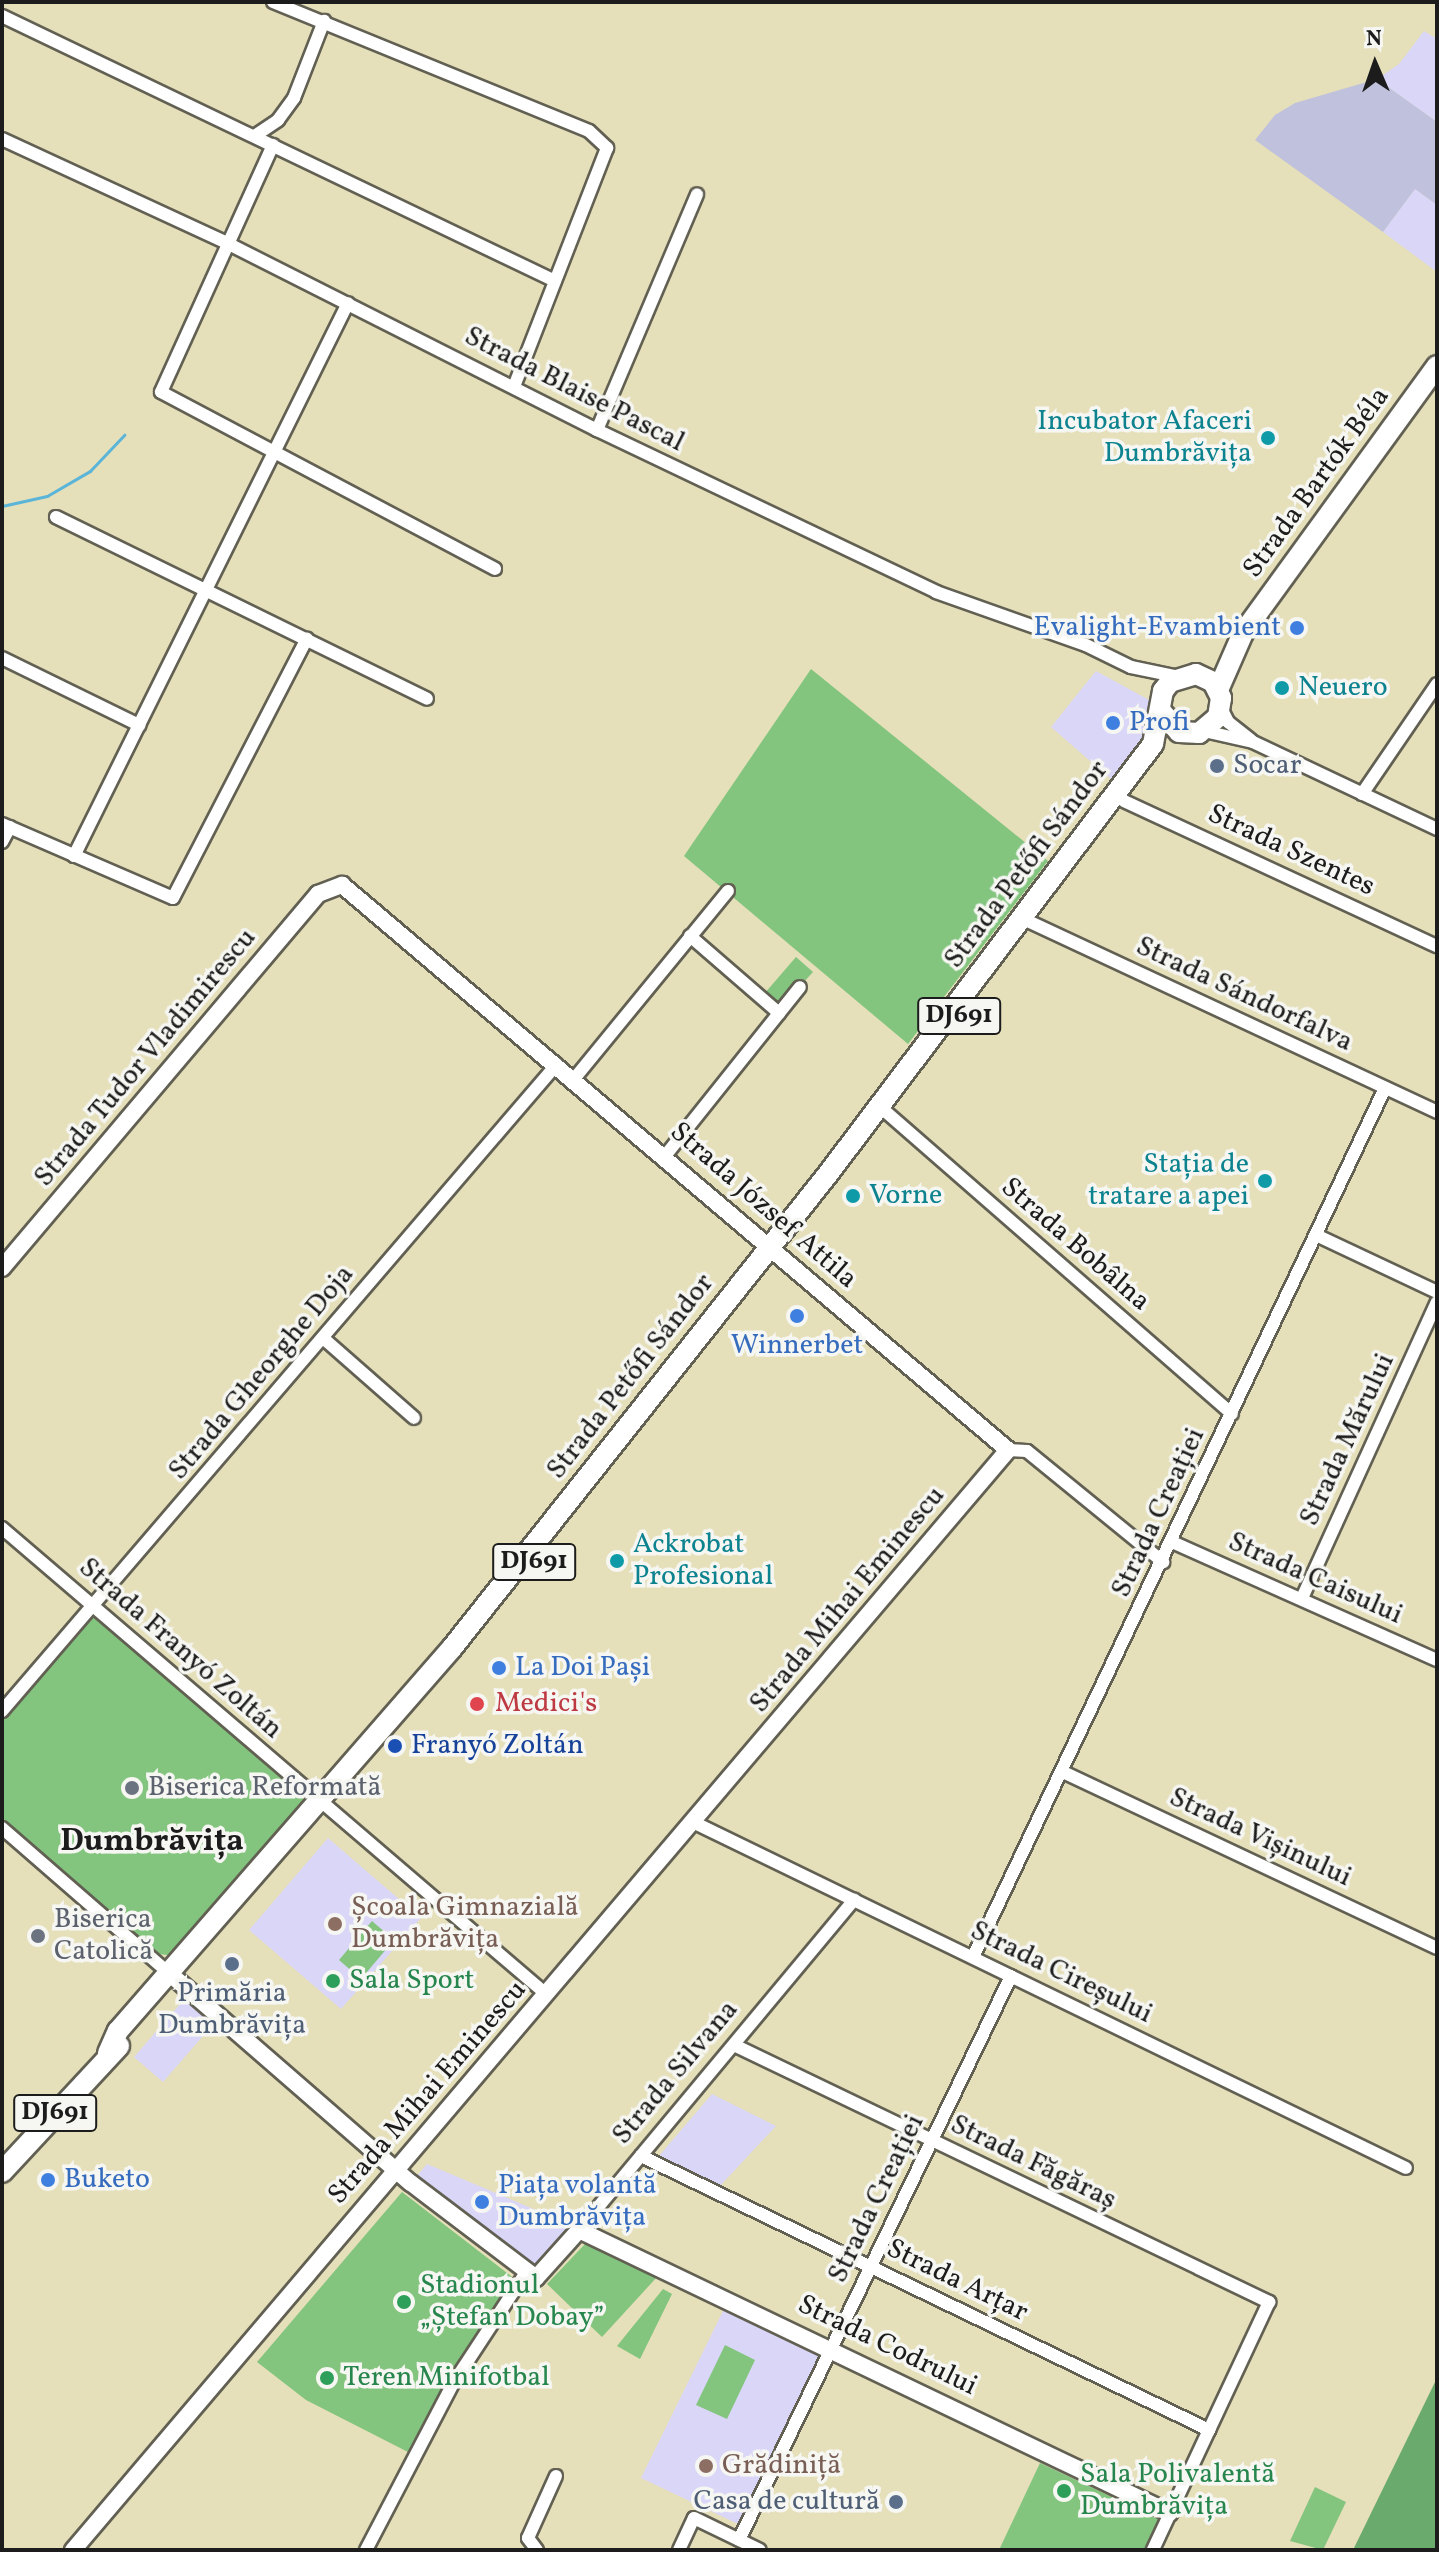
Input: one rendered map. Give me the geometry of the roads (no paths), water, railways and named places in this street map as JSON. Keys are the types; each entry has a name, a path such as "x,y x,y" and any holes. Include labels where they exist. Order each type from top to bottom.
{"main road":[{"name":"Strada Bartók Béla","path":"1220,699 1243,633 1437,366"},
{"name":"Strada Bartók Béla","path":"1187,675 1243,633"},
{"path":"1187,675 1220,699"},
{"name":"DJ691","path":"1161,706 1170,682 1187,675"},
{"name":"DJ691","path":"1196,732 1220,699"},
{"path":"1161,706 1171,727 1196,732"},
{"name":"Strada Petőfi Sándor","path":"2,2172 108,2053 118,2031 174,1977 323,1804 461,1654 774,1248 1125,784 1156,739 1161,706"},
{"name":"Strada Petőfi Sándor","path":"774,1248 886,1112 1166,746 1196,732"}],"street":[{"path":"273,2 589,131 607,148 514,387"},
{"path":"2,16 256,135 555,281"},
{"path":"256,135 278,120 294,98 324,21"},
{"name":"Strada Blaise Pascal","path":"2,139 227,243 597,430 936,592 1086,645 1131,667 1187,675"},
{"path":"273,145 161,392 274,456 495,569"},
{"path":"597,430 697,194"},
{"path":"74,856 348,303"},
{"path":"56,517 427,699"},
{"path":"2,842 6,826 166,899 178,894 307,638"},
{"path":"2,658 139,725"},
{"name":"Strada Blaise Pascal","path":"1131,667 1161,706"},
{"path":"1362,794 1437,684"},
{"path":"1220,699 1228,722 1253,742 1437,829"},
{"path":"1196,732 1253,742"},
{"name":"Strada Szentes","path":"1124,801 1437,946"},
{"name":"Strada József Attila","path":"333,885 349,888 1008,1450 1027,1451 1163,1562"},
{"name":"Strada Tudor Vladimirescu","path":"2,1268 318,894 333,885"},
{"path":"574,1079 728,891"},
{"name":"Strada Sándorfalva","path":"1030,922 1437,1112"},
{"path":"690,936 779,1013"},
{"path":"665,1156 800,987"},
{"name":"Strada Gheorghe Doja","path":"2,1711 557,1064"},
{"name":"Strada Creației","path":"973,1957 1318,1236 1385,1088"},
{"name":"Strada Bobâlna","path":"886,1112 1232,1414"},
{"path":"1318,1236 1437,1292"},
{"name":"Strada Mărului","path":"1302,1598 1437,1302"},
{"path":"323,1338 414,1418"},
{"name":"Strada Mihai Eminescu","path":"73,2550 695,1823 1008,1450"},
{"name":"Strada Franyó Zoltán","path":"2,1528 546,1994"},
{"name":"Strada Caisului","path":"1172,1542 1437,1660"},
{"name":"Strada Vișinului","path":"1063,1772 1437,1948"},
{"name":"Strada Cireșului","path":"695,1823 1406,2168"},
{"path":"2,1828 397,2169 531,2275"},
{"name":"Strada Silvana","path":"366,2550 454,2382 531,2275 579,2230 854,1900"},
{"name":"Strada Creației","path":"739,2540 1011,1976"},
{"name":"Strada Făgăraș","path":"734,2045 1269,2302 1209,2430"},
{"name":"Strada Arțar","path":"641,2156 1209,2430"},
{"name":"Strada Codrului","path":"579,2230 832,2347 1170,2513"},
{"path":"1153,2550 1209,2430"},
{"path":"537,2550 528,2538 556,2476"},
{"path":"679,2550 694,2518 760,2550"}],"waterway":[{"path":"2,506 47,496 90,471 124,435"}],"place":[{"name":"Incubator Afaceri Dumbrăvița","path":"1268,438"},
{"name":"Evalight-Evambient","path":"1297,628"},
{"name":"Neuero","path":"1282,688"},
{"name":"Profi","path":"1113,723"},
{"name":"Socar","path":"1217,766"},
{"name":"Stația de tratare a apei","path":"1265,1181"},
{"name":"Vorne","path":"853,1196"},
{"name":"Winnerbet","path":"797,1316"},
{"name":"Ackrobat Profesional","path":"617,1561"},
{"name":"La Doi Pași","path":"499,1668"},
{"name":"Medici's","path":"477,1704"},
{"name":"Franyó Zoltán","path":"395,1746"},
{"name":"Biserica Reformată","path":"132,1788"},
{"name":"Școala Gimnazială Dumbrăvița","path":"335,1924"},
{"name":"Biserica Catolică","path":"38,1936"},
{"name":"Primăria Dumbrăvița","path":"232,1964"},
{"name":"Sala Sport","path":"333,1981"},
{"name":"Buketo","path":"48,2180"},
{"name":"Piața volantă Dumbrăvița","path":"482,2202"},
{"name":"Stadionul „Ștefan Dobay”","path":"404,2302"},
{"name":"Teren Minifotbal","path":"327,2378"},
{"name":"Grădiniță","path":"706,2466"},
{"name":"Sala Polivalentă Dumbrăvița","path":"1064,2491"},
{"name":"Casa de cultură","path":"896,2502"}],"district":[{"name":"Dumbrăvița","path":"152,1842"}]}
